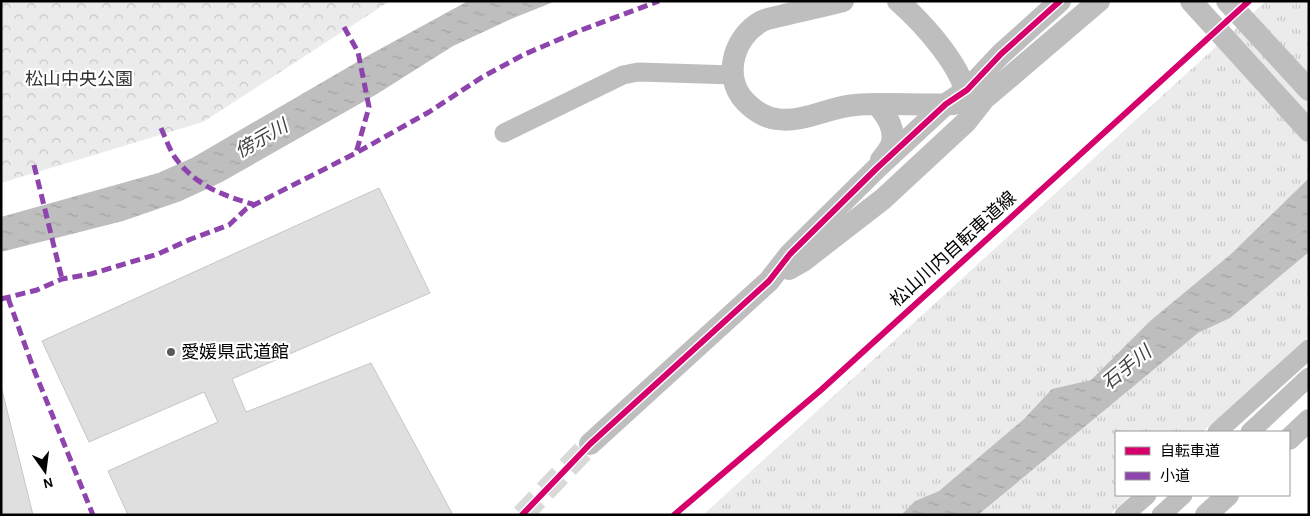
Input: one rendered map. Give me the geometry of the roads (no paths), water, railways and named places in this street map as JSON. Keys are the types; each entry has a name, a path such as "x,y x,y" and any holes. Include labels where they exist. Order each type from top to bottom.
{"street":[{"path":"843,1 764,20 748,30 738,45 733,67 735,86 742,99 760,114 777,119 798,118 853,105 972,103"},
{"path":"898,1 941,47 962,79 972,103"},
{"path":"941,47 969,61 982,62 994,59 1060,1"},
{"path":"769,281 803,261 883,199 972,103 1099,1"},
{"path":"1191,1 1309,131"},
{"path":"1227,1 1309,90"},
{"path":"972,103 1001,54"},
{"path":"504,133 623,76 638,72 734,74"},
{"path":"876,104 884,112 892,128 892,144 877,168"},
{"path":"590,444 769,281 790,254 877,168 946,104"},
{"path":"1218,431 1309,349"},
{"path":"1251,431 1309,377"},
{"path":"1290,438 1309,420"},
{"path":"1124,515 1146,496"},
{"path":"1161,515 1182,496"},
{"path":"1206,515 1227,496"}],"water":[{"name":"傍示川","path":"468,1 556,1 511,19 453,46 377,94 222,182 181,201 123,221 1,252 1,217 158,173 192,158 369,55"},
{"name":"石手川","path":"1309,178 1309,252 1230,318 1198,333 978,515 901,515 915,501 939,491 1024,419 1052,389 1091,380 1150,321 1231,254"}],"tunnel":[{"path":"522,515 590,444"}],"place":[{"name":"愛媛県武道館","path":"171,352"}],"park label":[{"name":"松山中央公園","path":"79,79"}]}
